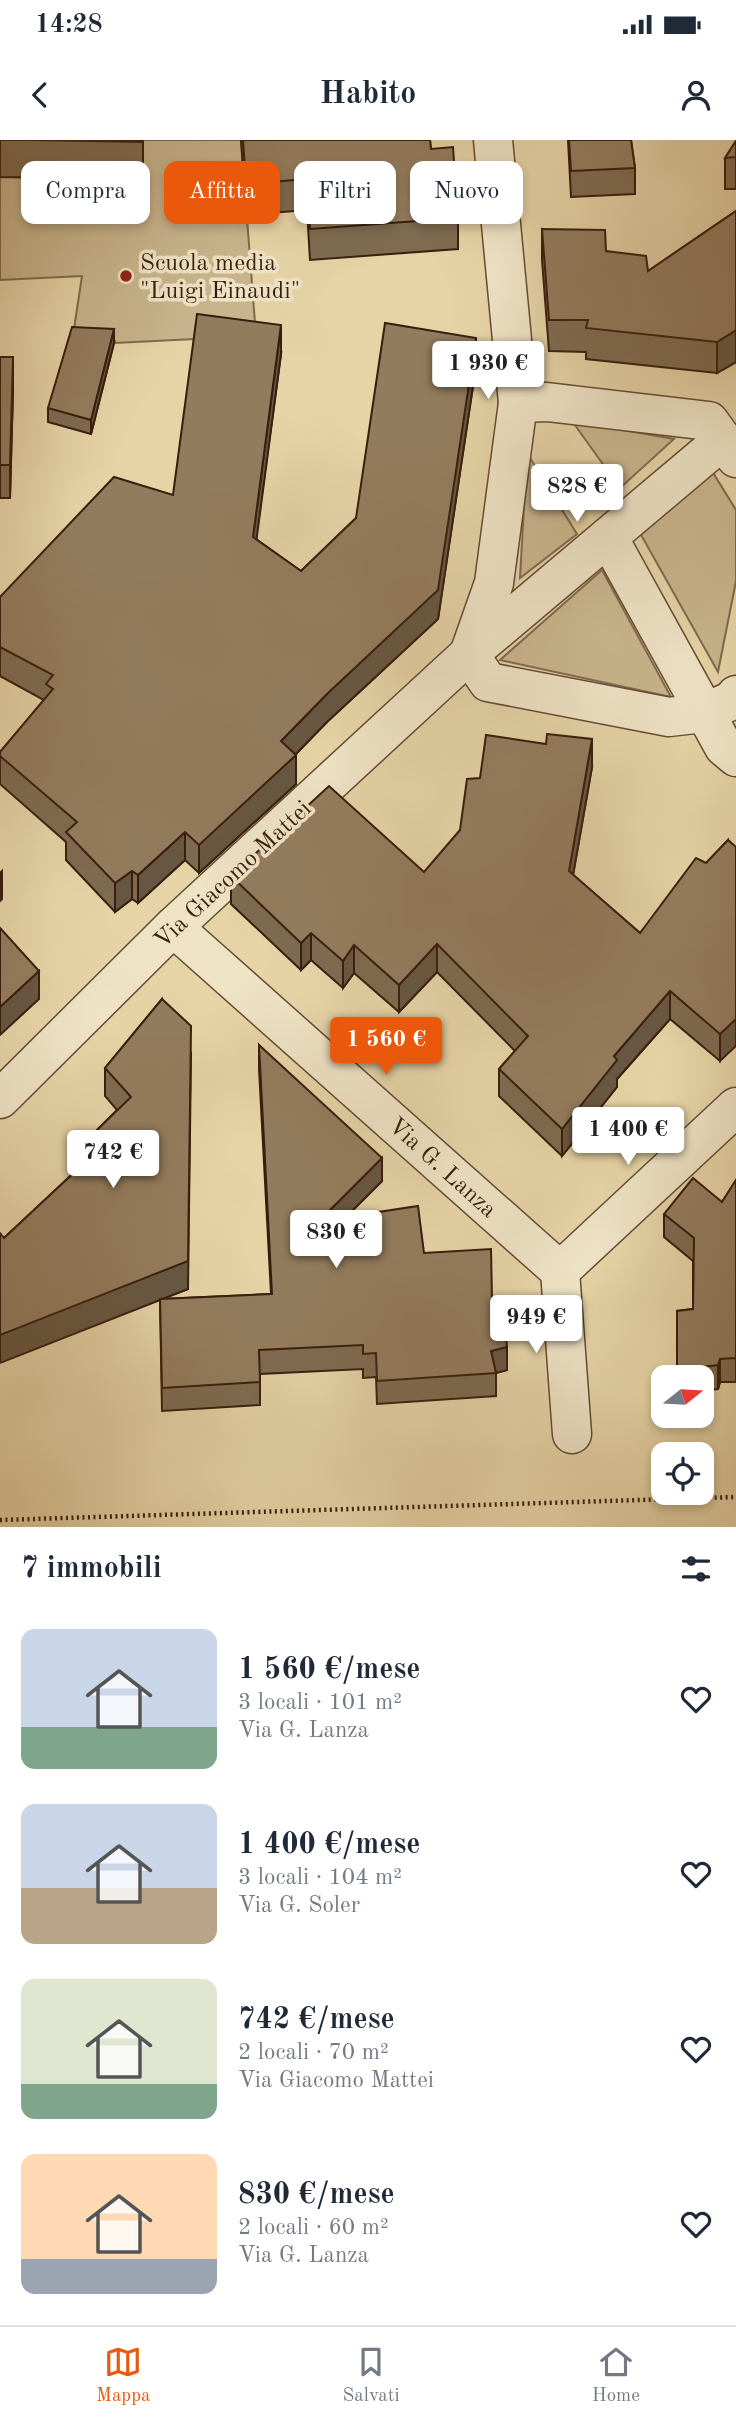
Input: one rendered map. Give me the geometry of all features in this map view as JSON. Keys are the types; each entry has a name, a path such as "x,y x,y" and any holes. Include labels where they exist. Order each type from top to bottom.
{"street":[{"path":"493,140 518,403 494,583 469,654 488,682 669,717 720,704"},
{"path":"518,403 547,402 726,431"},
{"name":"Via Giacomo Mattei","path":"0,1099 173,927 469,654 608,537 726,431"},
{"path":"608,537 720,704 724,747 736,757"},
{"name":"Via G. Lanza","path":"173,927 560,1271"},
{"path":"572,1434 560,1271 736,1107"}],"path":[{"path":"518,403 608,537"},
{"path":"0,1520 736,1497"}],"shaded area":[{"path":"143,140 241,140 243,161 164,161 164,224 247,224 256,336 114,343 72,342 82,276 0,280 0,177 21,177 21,224 150,224 150,161 143,161"},
{"path":"572,421 674,439 620,488"},
{"path":"527,453 577,534 520,578"},
{"path":"712,471 736,510 736,581 718,672 640,533"},
{"path":"602,570 671,697 500,660"}],"building":[{"path":"33,140 143,140 143,142"},
{"path":"243,140 430,140 431,149 453,147 454,161 410,161 410,222 396,223 396,161 294,161 294,180 280,181 280,161 244,161"},
{"path":"569,140 631,140 635,168 571,171"},
{"path":"736,141 736,157 725,158"},
{"path":"736,211 736,330 717,342 586,328 588,320 549,320 542,229 605,230 606,251 646,256 648,271"},
{"path":"310,224 377,224 310,229"},
{"path":"197,314 281,325 253,537 301,571 356,518 385,323 476,338 438,590 281,741 296,755 199,845 185,832 138,875 132,871 115,883 66,832 77,822 0,756 0,752 53,689 46,684 53,675 0,647 0,597 114,477 173,495"},
{"path":"72,327 114,329 91,420 48,408"},
{"path":"0,357 13,357 10,465 0,465"},
{"path":"547,734 592,739 569,871 640,933 696,858 706,863 728,840 736,847 736,1019 720,1034 670,991 614,1056 617,1060 562,1129 499,1069 528,1036 437,944 399,985 354,945 343,961 311,933 301,943 231,876 329,786 424,872 460,830 467,779 480,778 486,735 546,744"},
{"path":"0,928 39,971 0,1007"},
{"path":"162,999 191,1026 188,1261 0,1335 0,1233 4,1238 108,1141 97,1130 131,1097 105,1068"},
{"path":"259,1045 382,1158 319,1221 418,1206 424,1253 491,1249 492,1299 503,1299 507,1347 491,1351 496,1373 377,1381 376,1353 363,1354 363,1345 259,1350 260,1382 162,1388 160,1299 272,1294"},
{"path":"693,1178 722,1202 736,1180 736,1358 720,1359 718,1365 714,1365 677,1365 677,1311 693,1309 694,1238 664,1214"}],"place":[{"name":"Scuola media \"Luigi Einaudi\"","path":"126,276"}]}
